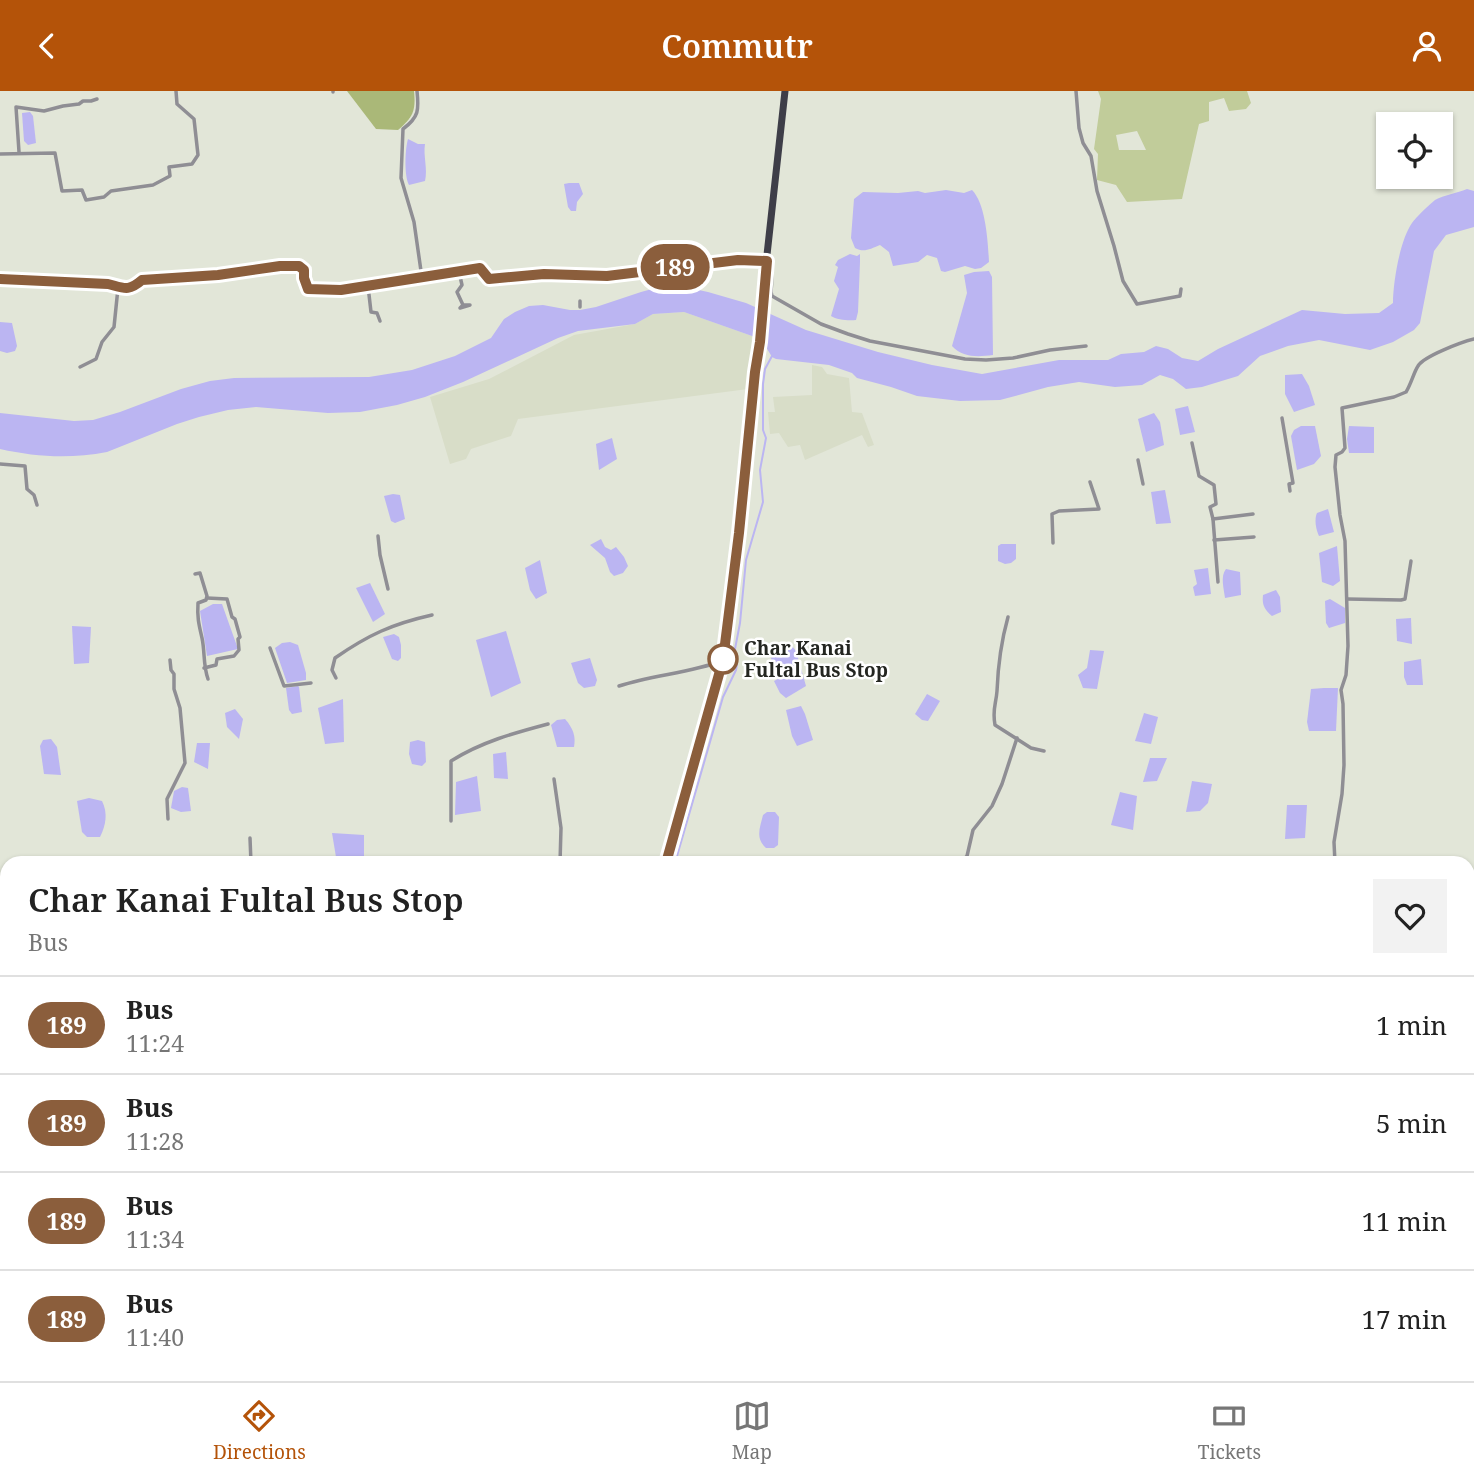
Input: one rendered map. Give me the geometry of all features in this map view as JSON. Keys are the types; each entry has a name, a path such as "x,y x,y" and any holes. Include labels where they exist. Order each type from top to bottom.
{"highway":[{"path":"668,856 723,660 760,342 785,91"}],"street":[{"path":"0,154 55,153 62,191 82,190 86,200 104,198 111,191 153,185 170,176 169,167 192,164 198,155 194,119 177,104 176,91"},
{"path":"417,91 419,108 413,121 403,129 401,178 414,222 422,278"},
{"path":"1076,91 1079,128 1083,143 1091,156 1097,191 1123,281 1137,304 1180,296 1181,289"},
{"path":"19,152 16,107 44,111 79,104 83,100 97,99"},
{"path":"0,279 108,284 118,288 133,288 142,280 218,275 280,266 302,267 310,290 341,290 480,268 489,279 508,279 544,274 607,276 738,260 767,261 771,269 772,296 821,324 870,341 986,361 1086,346"},
{"path":"459,272 462,285 457,292 463,305"},
{"path":"368,286 371,312 377,313 380,321"},
{"path":"80,367 96,359 102,342 114,327 118,288"},
{"path":"580,301 580,307"},
{"path":"1335,856 1334,842 1343,784 1341,690 1346,675 1348,646 1345,541 1335,467 1336,455 1345,448 1342,408 1406,392 1423,360 1474,339"},
{"path":"1282,418 1293,483 1289,484 1290,491"},
{"path":"1192,443 1199,476 1214,485 1216,505 1210,507 1217,582"},
{"path":"1138,460 1143,484"},
{"path":"0,464 25,466 27,489 34,495 37,505"},
{"path":"1053,543 1052,514 1059,511 1099,509 1090,482"},
{"path":"1213,519 1253,513"},
{"path":"379,536 382,571 388,589"},
{"path":"1214,540 1254,537"},
{"path":"1347,599 1405,599 1411,561"},
{"path":"195,574 200,573 207,598"},
{"path":"204,668 216,665 217,659 233,656 239,650 240,637 227,599 207,598 198,603 197,619 202,637 204,668 208,679"},
{"path":"336,678 332,670 335,658 358,642 379,630 432,615"},
{"path":"1008,617 999,652 997,694 993,713 995,725 1031,748 1044,751"},
{"path":"270,648 284,686 311,683"},
{"path":"168,819 167,799 185,763 180,708 170,660"},
{"path":"619,686 723,660"},
{"path":"451,821 451,761 469,750 508,735 548,725"},
{"path":"967,856 973,829 992,806 1002,785 1017,738"},
{"path":"554,779 561,828 560,856"},
{"path":"250,838 251,856"}],"shaded area":[{"path":"30,112 33,116 36,143 28,145 24,141 22,113"},
{"path":"408,139 425,144 426,172 425,181 409,185 405,162"},
{"path":"579,183 583,194 577,202 576,211 571,211 568,207 564,184"},
{"path":"1467,189 1474,191 1474,227 1446,235 1434,251 1420,323 1414,330 1393,342 1370,350 1319,340 1288,346 1260,356 1238,376 1202,387 1186,389 1173,379 1160,375 1142,385 1115,387 1079,382 1000,400 960,401 917,396 857,378 852,373 829,365 776,359 763,342 752,336 684,312 653,314 635,324 578,331 463,382 397,405 360,412 328,413 256,407 228,410 177,424 107,452 80,456 27,454 0,449 0,413 74,421 93,420 210,381 234,378 369,377 412,370 455,356 491,338 504,319 529,306 580,310 663,286 680,286 746,303 806,330 878,352 982,374 1059,360 1108,360 1121,354 1144,352 1156,346 1168,349 1182,358 1198,361 1302,310 1345,314 1379,313 1393,303 1398,261 1412,223 1435,200"},
{"path":"946,190 964,193 972,190 977,196 985,224 989,262 981,268 965,266 945,272 941,271 937,258 927,255 918,262 893,266 889,252 880,245 864,250 855,248 851,238 854,199 863,192 925,193"},
{"path":"850,254 860,254 856,320 831,316 839,289 834,281 838,267 835,265 838,260"},
{"path":"989,271 992,277 993,355 966,355 952,346 967,293 964,275"},
{"path":"684,312 752,336 748,389 518,419 511,436 471,449 466,459 450,464 430,397 489,379 574,335 635,324 653,314"},
{"path":"0,322 12,323 17,346 15,351 0,351"},
{"path":"812,365 822,367 827,374 849,378 852,412 862,413 874,445 868,447 862,435 805,460 800,445 788,447 779,433 770,434 768,412 775,412 773,397 812,395"},
{"path":"1302,374 1315,405 1294,412 1285,394 1285,375"},
{"path":"1188,406 1195,432 1180,435 1175,409"},
{"path":"1154,413 1160,422 1164,445 1146,452 1138,419"},
{"path":"1301,426 1315,426 1321,456 1314,464 1297,470 1291,436 1294,430"},
{"path":"1349,426 1374,427 1374,453 1349,453"},
{"path":"612,438 617,459 599,470 596,444"},
{"path":"1165,490 1171,523 1156,524 1151,492"},
{"path":"400,495 405,519 395,523 391,521 384,496"},
{"path":"1328,509 1334,532 1319,536 1316,515"},
{"path":"601,539 605,547 611,550 616,547 624,557 628,566 623,573 614,576 605,558 590,545"},
{"path":"1016,544 1016,559 1011,563 998,561 998,546"},
{"path":"1337,546 1340,581 1333,586 1322,582 1319,553"},
{"path":"540,560 547,593 536,599 530,590 525,568"},
{"path":"1208,568 1211,594 1195,596 1193,587 1197,584 1194,570"},
{"path":"1226,569 1240,572 1241,595 1225,598 1223,579"},
{"path":"370,583 385,614 373,622 356,588"},
{"path":"1276,590 1280,597 1281,612 1272,616 1264,607 1263,595"},
{"path":"1330,599 1345,608 1345,623 1329,628 1326,623 1325,601"},
{"path":"213,604 222,604 238,649 207,656 200,611"},
{"path":"1411,618 1412,644 1397,641 1396,619"},
{"path":"72,626 91,627 89,663 74,664"},
{"path":"506,631 521,683 491,697 476,640"},
{"path":"394,634 399,637 401,645 401,658 398,661 392,659 383,637"},
{"path":"290,642 298,645 306,680 287,683 275,648"},
{"path":"792,646 796,651 806,686 786,698 774,681 778,679 771,658"},
{"path":"1090,650 1104,651 1097,689 1083,688 1078,675 1087,668"},
{"path":"590,658 597,680 595,686 584,688 578,683 571,663"},
{"path":"1421,659 1423,685 1407,685 1404,662"},
{"path":"298,686 302,712 292,714 286,688"},
{"path":"1338,688 1336,731 1309,731 1307,722 1311,689"},
{"path":"927,694 940,701 928,721 915,714"},
{"path":"343,699 344,742 325,744 318,708"},
{"path":"801,706 813,740 797,746 786,710"},
{"path":"235,709 243,719 239,739 227,727 225,713"},
{"path":"1144,713 1158,717 1151,744 1135,741"},
{"path":"565,719 573,732 574,747 557,747 551,725 557,720"},
{"path":"51,739 57,747 61,775 44,774 40,746 43,740"},
{"path":"410,742 425,742 426,762 422,766 412,764 409,754"},
{"path":"197,743 210,743 208,769 194,762"},
{"path":"506,752 508,779 494,778 493,754"},
{"path":"1150,758 1167,758 1157,781 1143,782"},
{"path":"477,776 481,811 455,815 456,782"},
{"path":"1192,781 1212,784 1208,803 1200,811 1186,812"},
{"path":"182,787 188,788 191,811 181,812 171,808 174,791"},
{"path":"1120,792 1137,796 1133,830 1111,825"},
{"path":"89,798 102,801 104,805 106,819 100,837 87,837 82,832 77,801"},
{"path":"1287,805 1307,805 1305,838 1285,839"},
{"path":"775,812 779,817 778,845 774,848 766,848 759,837 763,815"},
{"path":"332,833 364,835 364,856 336,856"}],"green space":[{"path":"347,91 414,91 414,109 398,130 376,129"},
{"path":"1098,91 1247,91 1251,103 1246,109 1229,111 1224,98 1209,102 1209,121 1199,124 1182,199 1127,202 1116,185 1097,180 1098,154 1094,149 1101,99","holes":["1137,131 1146,150 1119,150 1116,135"]}],"waterway":[{"path":"677,856 723,697 736,670 735,649 746,560 763,502 760,470 766,438 763,430 763,384 765,369 772,356"}],"bus line":[{"name":"189","path":"0,279 108,284 123,289 133,288 142,280 299,266 304,270 308,289 341,290 480,268 489,279 544,274 607,276 738,260 767,261 727,637 720,675 668,856"}],"place":[{"name":"Char Kanai Fultal Bus Stop","path":"723,659"}]}
